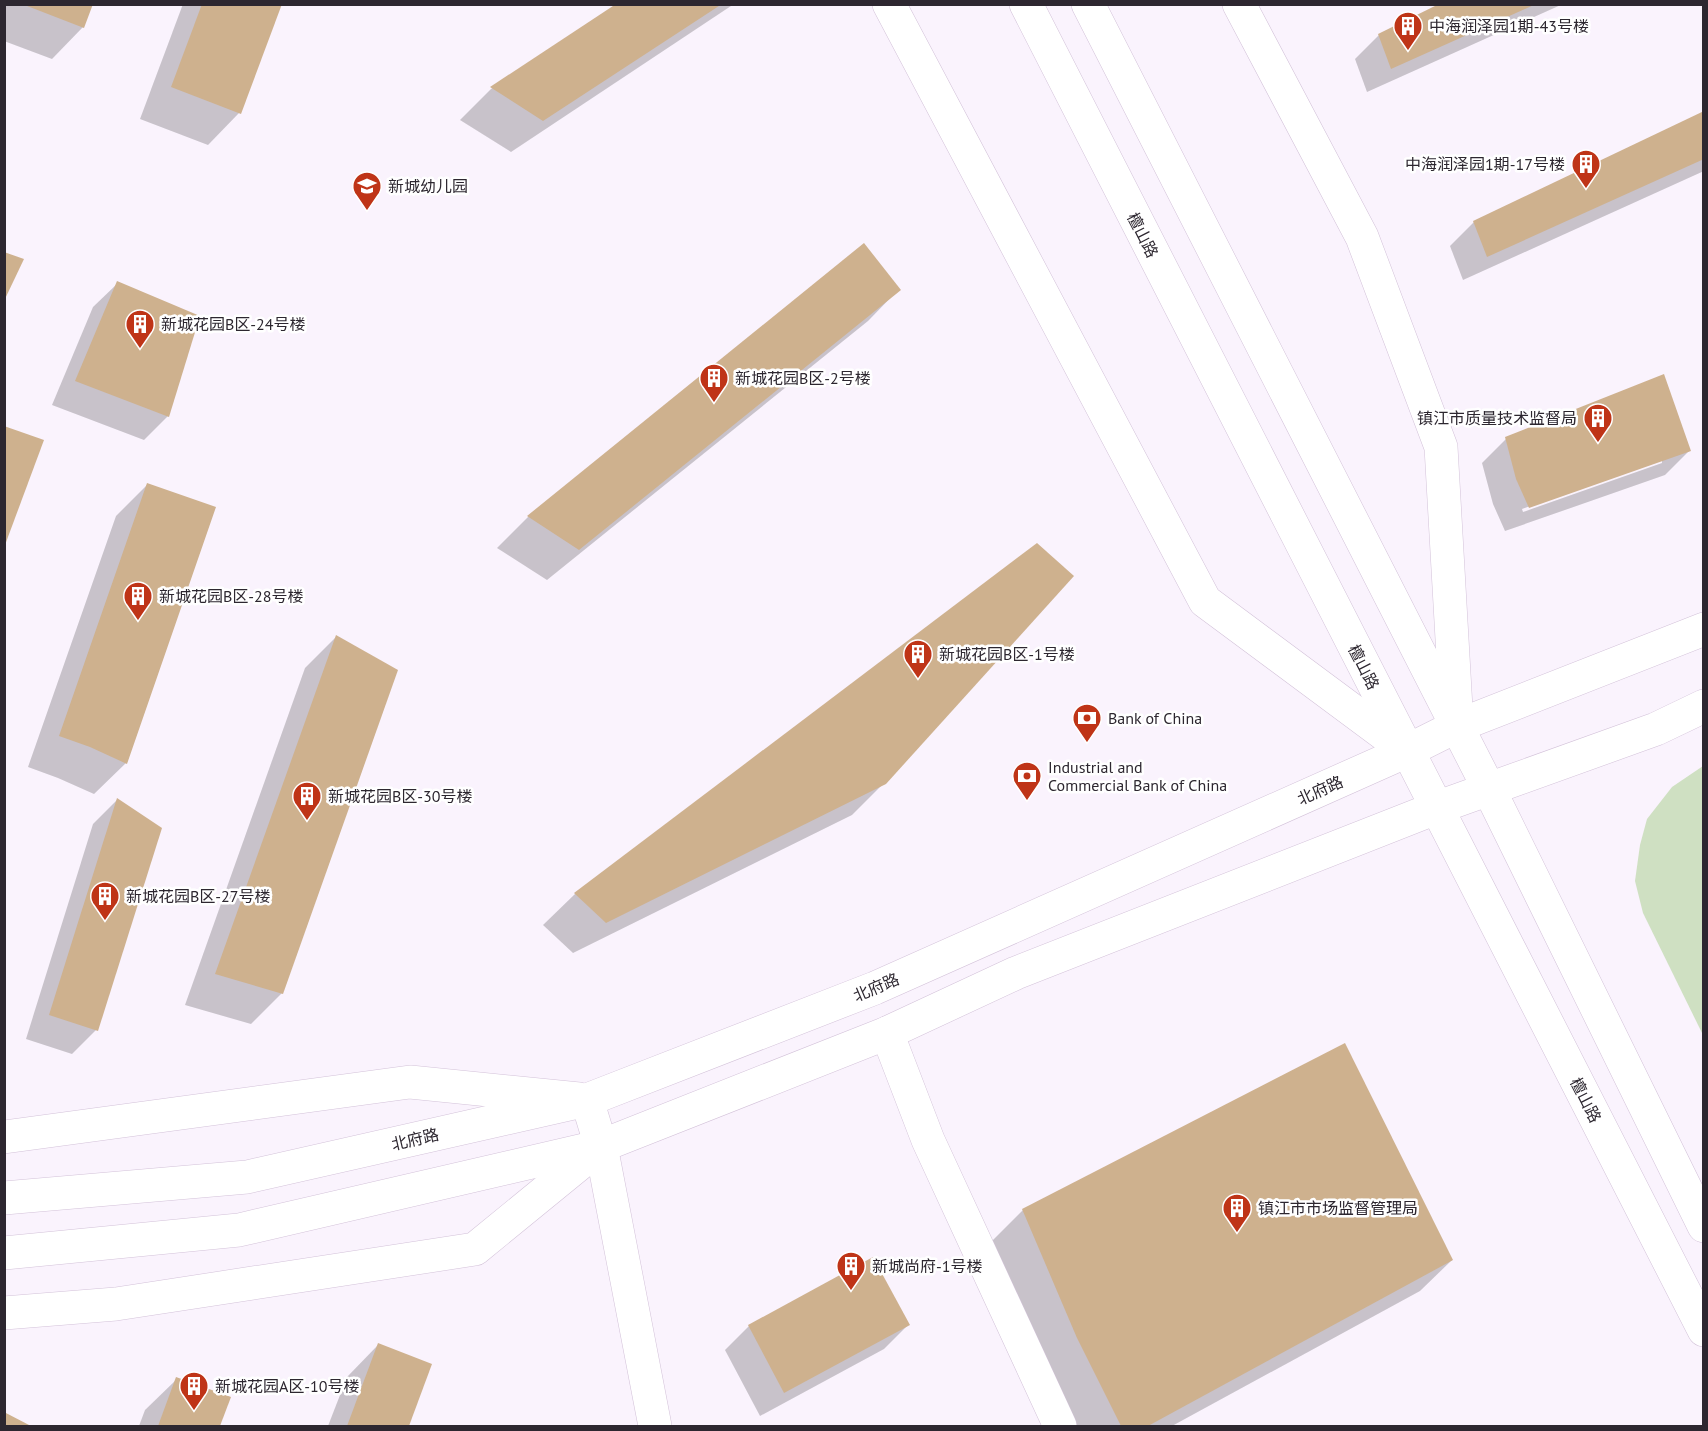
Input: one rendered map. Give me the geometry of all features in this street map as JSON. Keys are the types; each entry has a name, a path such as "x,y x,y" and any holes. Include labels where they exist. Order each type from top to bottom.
{"main road":[{"path":"889,4 1205,601 1407,751"},
{"name":"檀山路","path":"1026,4 1704,1330"},
{"path":"1088,4 1489,789 1704,1226"},
{"path":"1239,4 1362,237 1441,447 1457,726"},
{"name":"北府路","path":"4,1198 248,1177 587,1100 875,988 1407,751 1457,726 1704,630"},
{"path":"4,1253 239,1230 601,1146 887,1033 1016,973 1436,808 1656,729 1704,706"},
{"path":"887,1033 928,1140 1060,1426"},
{"path":"4,1137 410,1082 587,1100 601,1146 655,1426"},
{"path":"4,1313 116,1304 475,1249 601,1146"}],"green space":[{"path":"1703,766 1703,1035 1643,913 1635,881 1640,845 1647,819 1672,787"}],"building":[{"path":"22,4 93,4 84,28"},
{"path":"202,4 282,4 241,114 171,87"},
{"path":"616,4 722,4 543,121 490,87"},
{"name":"中海润泽园1期-43号楼","path":"1439,4 1536,4 1391,69 1378,34"},
{"name":"中海润泽园1期-17号楼","path":"1704,111 1704,159 1487,257 1473,221"},
{"name":"新城花园B区-2号楼","path":"864,243 901,290 579,550 527,516"},
{"path":"4,252 24,259 4,301"},
{"name":"新城花园B区-24号楼","path":"117,281 200,316 169,417 75,381"},
{"name":"镇江市质量技术监督局","path":"1664,374 1691,451 1529,508 1516,479 1505,437"},
{"path":"4,426 44,440 5,545 4,544"},
{"name":"新城花园B区-28号楼","path":"147,483 216,507 127,764 59,736"},
{"name":"新城花园B区-1号楼","path":"1037,543 1074,576 886,784 606,923 574,893"},
{"name":"新城花园B区-30号楼","path":"336,635 398,670 283,994 215,974"},
{"name":"新城花园B区-27号楼","path":"117,798 162,828 98,1031 49,1015"},
{"name":"镇江市市场监督管理局","path":"1345,1043 1453,1260 1148,1426 1121,1426 1077,1338 1022,1209"},
{"name":"新城尚府-1号楼","path":"873,1257 910,1325 784,1393 748,1325"},
{"path":"378,1343 432,1364 409,1426 347,1426"},
{"name":"新城花园A区-10号楼","path":"176,1377 231,1397 220,1426 158,1426"},
{"path":"4,1412 31,1426 4,1426"}],"place":[{"name":"中海润泽园1期-43号楼","path":"1408,52"},
{"name":"中海润泽园1期-17号楼","path":"1586,190"},
{"name":"新城幼儿园","path":"367,212"},
{"name":"新城花园B区-24号楼","path":"140,350"},
{"name":"新城花园B区-2号楼","path":"714,404"},
{"name":"镇江市质量技术监督局","path":"1598,444"},
{"name":"新城花园B区-28号楼","path":"138,622"},
{"name":"新城花园B区-1号楼","path":"918,680"},
{"name":"Bank of China","path":"1087,744"},
{"name":"Industrial and Commercial Bank of China","path":"1027,802"},
{"name":"新城花园B区-30号楼","path":"307,822"},
{"name":"新城花园B区-27号楼","path":"105,922"},
{"name":"镇江市市场监督管理局","path":"1237,1234"},
{"name":"新城尚府-1号楼","path":"851,1292"},
{"name":"新城花园A区-10号楼","path":"194,1412"}]}
